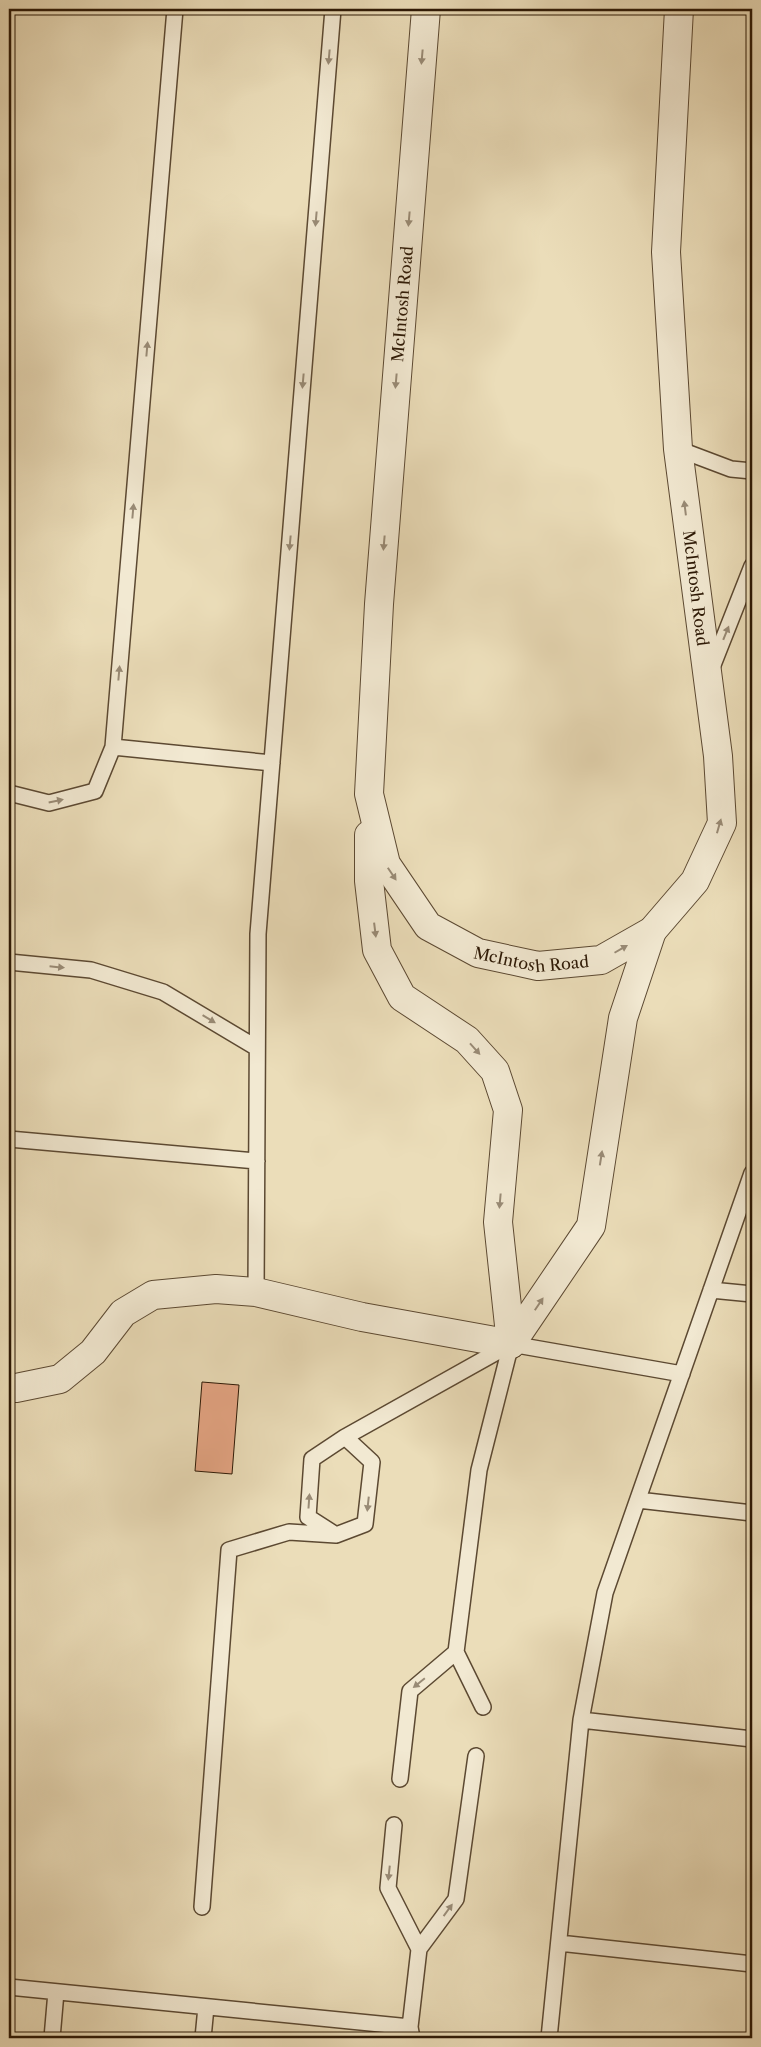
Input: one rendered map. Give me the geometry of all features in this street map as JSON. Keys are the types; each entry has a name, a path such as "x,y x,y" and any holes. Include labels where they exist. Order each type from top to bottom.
{"street":[{"name":"McIntosh Road","path":"426,9 379,604 369,794 386,864 428,926 478,953 538,966 601,960 652,931 695,881 722,823 718,756 678,449 666,252 679,9"},
{"path":"369,794 369,881 378,950 402,997 467,1040 495,1071 508,1110 498,1222 512,1344"},
{"path":"512,1344 591,1226 623,1018 652,931"},
{"path":"9,1388 60,1379 93,1352 123,1313 153,1295 216,1289 256,1292 362,1317 512,1344"}],"lane":[{"path":"9,792 49,803 95,791 113,747 175,9"},
{"path":"256,1292 258,934 333,9"},
{"path":"678,449 731,469 752,471"},
{"path":"708,678 752,566"},
{"path":"113,747 272,763"},
{"path":"9,962 91,970 163,992 257,1048"},
{"path":"9,1139 257,1161"},
{"path":"549,2038 582,1720 605,1593 752,1173"},
{"path":"712,1290 752,1294"},
{"path":"483,1707 456,1652 479,1470 512,1344"},
{"path":"336,1535 308,1517 312,1459 344,1436 512,1344 682,1374"},
{"path":"202,1907 229,1550 289,1532 336,1535 365,1524 372,1462 344,1436"},
{"path":"638,1500 752,1512"},
{"path":"400,1779 410,1691 456,1652"},
{"path":"582,1720 752,1739"},
{"path":"9,1987 206,2007 411,2033 419,1949 456,1899 476,1756"},
{"path":"394,1825 388,1888 419,1949"},
{"path":"559,1943 752,1964"},
{"path":"52,2038 56,1992"},
{"path":"203,2038 206,2007"}],"building":[{"path":"202,1382 239,1385 232,1474 195,1471"}]}
